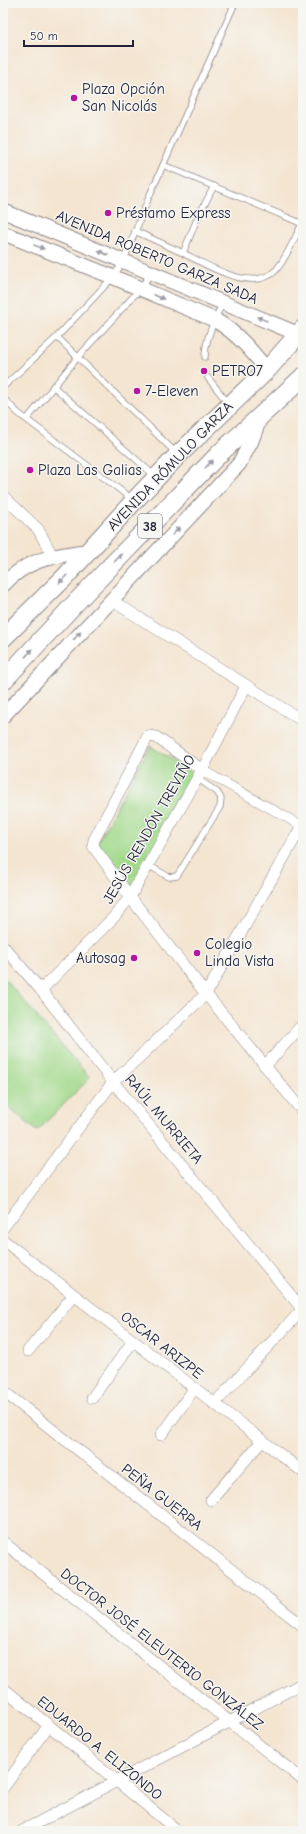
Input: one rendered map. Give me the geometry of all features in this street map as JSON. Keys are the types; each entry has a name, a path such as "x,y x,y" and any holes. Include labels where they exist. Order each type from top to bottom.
{"main road":[{"name":"AVENIDA RÓMULO GARZA","path":"3,638 65,577 134,500 178,455 268,370 300,332"},
{"name":"AVENIDA RÓMULO GARZA","path":"3,681 87,590 220,453 303,377"}],"street":[{"name":"AVENIDA ROBERTO GARZA SADA","path":"3,210 150,274 300,332"},
{"path":"3,233 141,288 215,320 230,328 268,370"},
{"name":"AVENIDA RÓMULO GARZA","path":"3,716 238,464 252,442 260,418"},
{"path":"3,496 38,529 53,556"},
{"path":"3,585 25,566 53,556 88,551"},
{"path":"111,600 246,686 302,717"},
{"name":"JESÚS RENDÓN TREVIÑO","path":"41,990 113,918 130,897 200,774 246,686"},
{"path":"3,1228 114,1082 206,994 302,825 200,774 156,736 150,735 146,739 93,844 130,897 206,994 303,1112"},
{"name":"RAÚL MURRIETA","path":"3,946 41,990 114,1082 303,1309"},
{"path":"265,1066 303,1024"},
{"name":"OSCAR ARIZPE","path":"3,1240 73,1296 303,1472"},
{"path":"28,1350 73,1296"},
{"path":"214,1404 303,1309"},
{"path":"92,1398 133,1341"},
{"path":"161,1435 194,1389"},
{"name":"PEÑA GUERRA","path":"3,1391 303,1626"},
{"path":"211,1500 262,1440"},
{"name":"DOCTOR JOSÉ ELEUTERIO GONZÁLEZ","path":"3,1542 303,1780"},
{"path":"22,1831 303,1683"},
{"name":"EDUARDO A. ELIZONDO","path":"3,1688 178,1831"},
{"path":"3,1788 49,1725"}],"lane":[{"path":"3,387 57,337 113,277 123,262 163,165 234,3"},
{"path":"301,3 303,14"},
{"path":"135,231 219,270 250,280 259,280 272,274 278,268 303,224 163,165"},
{"path":"183,253 197,219 214,186"},
{"path":"27,419 78,357 141,288 150,274"},
{"path":"205,357 205,352 215,320 222,303"},
{"path":"57,337 178,455"},
{"path":"208,378 230,405"},
{"path":"53,386 157,478"},
{"path":"3,398 27,419 134,500"},
{"path":"148,865 169,877 177,876 220,807 221,798 200,774"}],"green space":[{"path":"150,746 195,774 132,888 95,846"},
{"path":"3,977 90,1078 37,1131 3,1103"}],"place":[{"name":"Plaza Opción San Nicolás","path":"74,98"},
{"name":"Préstamo Express","path":"108,213"},
{"name":"PETRO7","path":"204,371"},
{"name":"7-Eleven","path":"137,391"},
{"name":"Plaza Las Galias","path":"30,470"},
{"name":"Colegio Linda Vista","path":"197,953"},
{"name":"Autosag","path":"134,958"}]}
